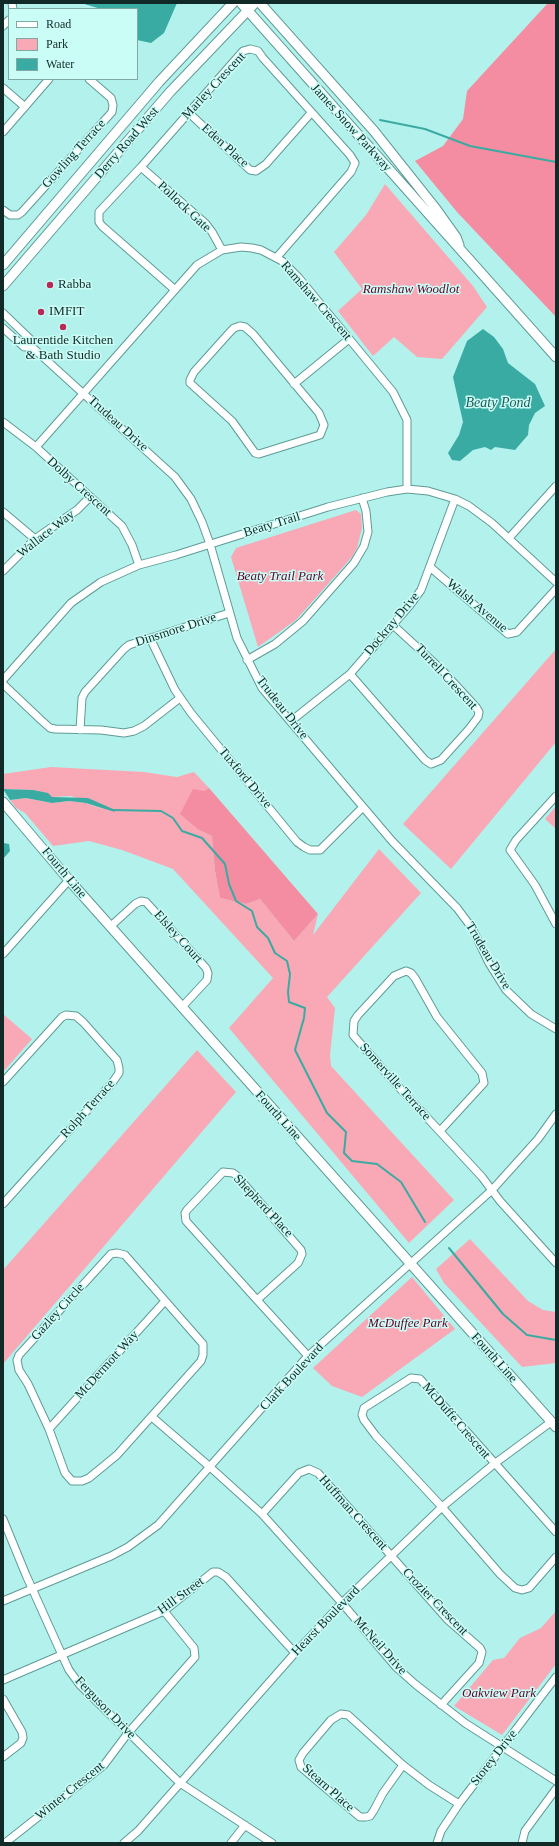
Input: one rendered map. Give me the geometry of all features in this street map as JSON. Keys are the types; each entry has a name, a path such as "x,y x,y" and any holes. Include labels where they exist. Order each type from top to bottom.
{"main road":[{"name":"Derry Road West","path":"3,265 159,82 233,3"},
{"name":"James Snow Parkway","path":"240,3 556,357"},
{"name":"Derry Road West","path":"3,286 170,92 255,3"},
{"name":"James Snow Parkway","path":"260,3 374,131 444,220 456,237 462,252"},
{"name":"Fourth Line","path":"3,802 69,880 554,1425"}],"street":[{"name":"Marley Crescent","path":"174,289 99,222 98,217 102,208 141,167 243,51 250,49 258,51 311,113 350,155 355,163 354,169 276,257"},
{"path":"3,132 48,80"},
{"name":"Gowling Terrace","path":"3,210 10,215 18,215 22,212 112,112 113,105 111,98 90,80"},
{"path":"3,88 25,107"},
{"name":"Eden Place","path":"189,113 250,170 256,171 266,164 311,113"},
{"name":"Pollock Gate","path":"141,167 206,224 222,250"},
{"name":"Ramshaw Crescent","path":"36,447 174,289 197,265 222,250 252,248 276,257 299,278 393,392 404,410 407,420 407,489"},
{"name":"Trudeau Drive","path":"3,313 31,340 32,347 176,477 191,499 210,544 237,638 262,688 392,841 457,908 472,928 489,963 506,990 531,1014 556,1030"},
{"path":"240,326 250,330 294,384 319,413 324,422 322,432 311,438 260,454 252,451 232,421 193,386 190,380 194,372 230,332 234,328 240,326"},
{"name":"Trudeau Drive","path":"3,328 24,347 32,347"},
{"path":"294,384 349,339"},
{"name":"Dolby Crescent","path":"3,422 36,447 122,526 132,545 139,565"},
{"path":"509,538 556,486"},
{"name":"Beaty Trail","path":"3,680 71,603 101,582 139,565 176,556 210,544 362,498 407,489 428,491 455,499 480,514 509,538 556,582"},
{"name":"Wallace Way","path":"3,571 35,539 76,510 90,497"},
{"path":"247,660 275,644 303,622 354,563 364,546 368,532 366,511 362,498"},
{"name":"Dockray Drive","path":"291,721 350,674 421,590 455,499"},
{"path":"3,512 35,539"},
{"name":"Walsh Avenue","path":"430,567 508,634 517,632 556,589"},
{"name":"Dinsmore Drive","path":"80,730 82,698 85,692 129,645 229,613"},
{"name":"Turrell Crescent","path":"350,674 425,760 431,764 441,760 469,729 478,717 479,712 476,707 442,670 393,624"},
{"name":"Tuxford Drive","path":"150,638 180,698 297,842 310,850 320,850 363,807"},
{"path":"3,684 50,728 124,733 134,731 144,726 180,698"},
{"path":"556,796 516,840 510,850 535,885 556,924"},
{"path":"3,954 69,880"},
{"name":"Elsley Court","path":"111,926 135,904 141,901 146,902 205,967 208,973 207,980 182,1007"},
{"name":"Somerville Terrace","path":"440,1132 484,1083 482,1073 437,1017 411,973 406,971 400,972 358,1015 353,1027 353,1035 556,1263"},
{"name":"Rolph Terrace","path":"3,1082 62,1017 66,1015 76,1016 83,1022 117,1060 119,1068 119,1073 112,1083 3,1204"},
{"name":"Clark Boulevard","path":"3,1601 111,1556 143,1537 171,1512 308,1356 492,1190 538,1139 556,1114"},
{"name":"Shepherd Place","path":"256,1300 298,1263 302,1250 237,1176 233,1173 223,1172 187,1210 185,1213 186,1221 256,1300 308,1356"},
{"name":"Gazley Circle","path":"117,1253 125,1255 203,1344 203,1355 201,1361 152,1417 117,1455 82,1481 72,1481 65,1473 49,1429 28,1384 19,1370 17,1360 19,1355 111,1254 117,1253"},
{"name":"McDermott Way","path":"49,1429 165,1301"},
{"name":"McDuffe Crescent","path":"442,1507 364,1420 362,1415 364,1408 411,1378 418,1378 494,1464"},
{"path":"152,1417 210,1467"},
{"name":"Hearst Boulevard","path":"124,1843 138,1831 295,1653 342,1603 442,1507 494,1464 554,1425"},
{"path":"494,1464 556,1532"},
{"name":"McNeil Drive","path":"210,1467 262,1514 342,1603 396,1667 465,1723 556,1781"},
{"name":"Huffman Crescent","path":"262,1514 299,1473 309,1469 314,1471 391,1556"},
{"path":"442,1507 500,1574 515,1588 522,1590 529,1588 556,1557"},
{"name":"Ferguson Drive","path":"3,1519 32,1589 62,1655 80,1684 180,1783 272,1843"},
{"name":"Crozier Crescent","path":"391,1556 447,1619 477,1645 482,1652 479,1663 441,1705"},
{"name":"Hill Street","path":"3,1680 164,1611 213,1572 218,1572 226,1577 295,1653"},
{"name":"Winter Crescent","path":"5,1843 104,1765 128,1733 195,1657 194,1648 164,1611"},
{"name":"Storey Drive","path":"437,1843 442,1831 458,1804 503,1748 556,1677"},
{"path":"3,1699 22,1732 23,1738 21,1743 3,1757"},
{"name":"Stearn Place","path":"403,1765 383,1793 370,1816 360,1817 301,1767 299,1760 302,1753 331,1720 336,1716 345,1714 403,1765 429,1785 458,1804"},
{"path":"522,1843 525,1831 556,1788"},
{"path":"231,1843 245,1825"}],"green space":[{"name":"Ramshaw Woodlot","path":"385,184 473,286 487,307 442,359 417,357 394,337 373,356 338,311 362,289 334,252 366,215"},
{"name":"Beaty Trail Park","path":"356,510 361,514 362,528 357,548 352,557 296,620 258,647 231,557 236,548"},
{"path":"556,649 556,742 451,869 403,824"},
{"path":"51,767 144,772 177,777 194,772 209,788 204,791 199,830 212,836 215,871 220,898 246,904 260,899 294,941 318,914 313,935 379,849 421,893 327,997 335,1008 330,1055 331,1066 454,1200 409,1243 229,1028 273,978 173,869 122,850 89,841 53,846 25,813 16,808 10,800 26,798 52,803 69,801 86,803 109,812 71,796 51,797 33,790 3,789 3,774"},
{"path":"556,806 556,829 545,819"},
{"path":"3,1014 32,1039 3,1072"},
{"path":"197,1050 236,1092 3,1364 3,1270"},
{"path":"470,1239 528,1301 543,1310 556,1312 556,1363 522,1367 444,1283 436,1269"},
{"name":"McDuffee Park","path":"412,1277 455,1329 362,1397 332,1386 313,1368"},
{"name":"Oakview Park","path":"556,1611 556,1664 502,1735 454,1706 493,1660 504,1658 520,1638 541,1628"}],"shaded area":[{"path":"548,3 556,3 556,317 457,212 415,161 443,146 463,119 467,91"},
{"path":"209,788 318,914 294,941 260,899 246,904 220,898 215,871 212,836 199,830 180,814 193,789 204,791"}],"water":[{"path":"81,3 177,3 164,33 151,43 138,40 138,8 98,8"},
{"name":"Beaty Pond","path":"483,329 494,337 503,349 508,363 535,384 545,406 535,413 529,425 528,435 515,450 495,447 491,450 485,447 473,450 460,461 452,460 448,453 459,435 463,422 453,377 467,341"},
{"path":"3,789 33,790 48,793 52,797 88,798 113,809 115,812 86,803 69,801 52,803 26,798 10,800"},
{"path":"3,843 9,844 10,851 3,859"}],"waterway":[{"path":"380,120 425,129 470,146 556,162"},
{"path":"112,810 161,811 173,818 182,831 202,838 225,864 229,884 236,901 252,911 257,927 268,938 275,953 287,961 290,974 288,992 289,1002 305,1008 304,1018 295,1050 327,1113 346,1132 344,1153 352,1161 377,1164 401,1182 425,1222"},
{"path":"449,1248 503,1314 527,1335 556,1340"}],"place":[{"name":"Rabba","path":"50,285"},
{"name":"IMFIT","path":"41,312"},
{"name":"Laurentide Kitchen & Bath Studio","path":"63,327"}]}
